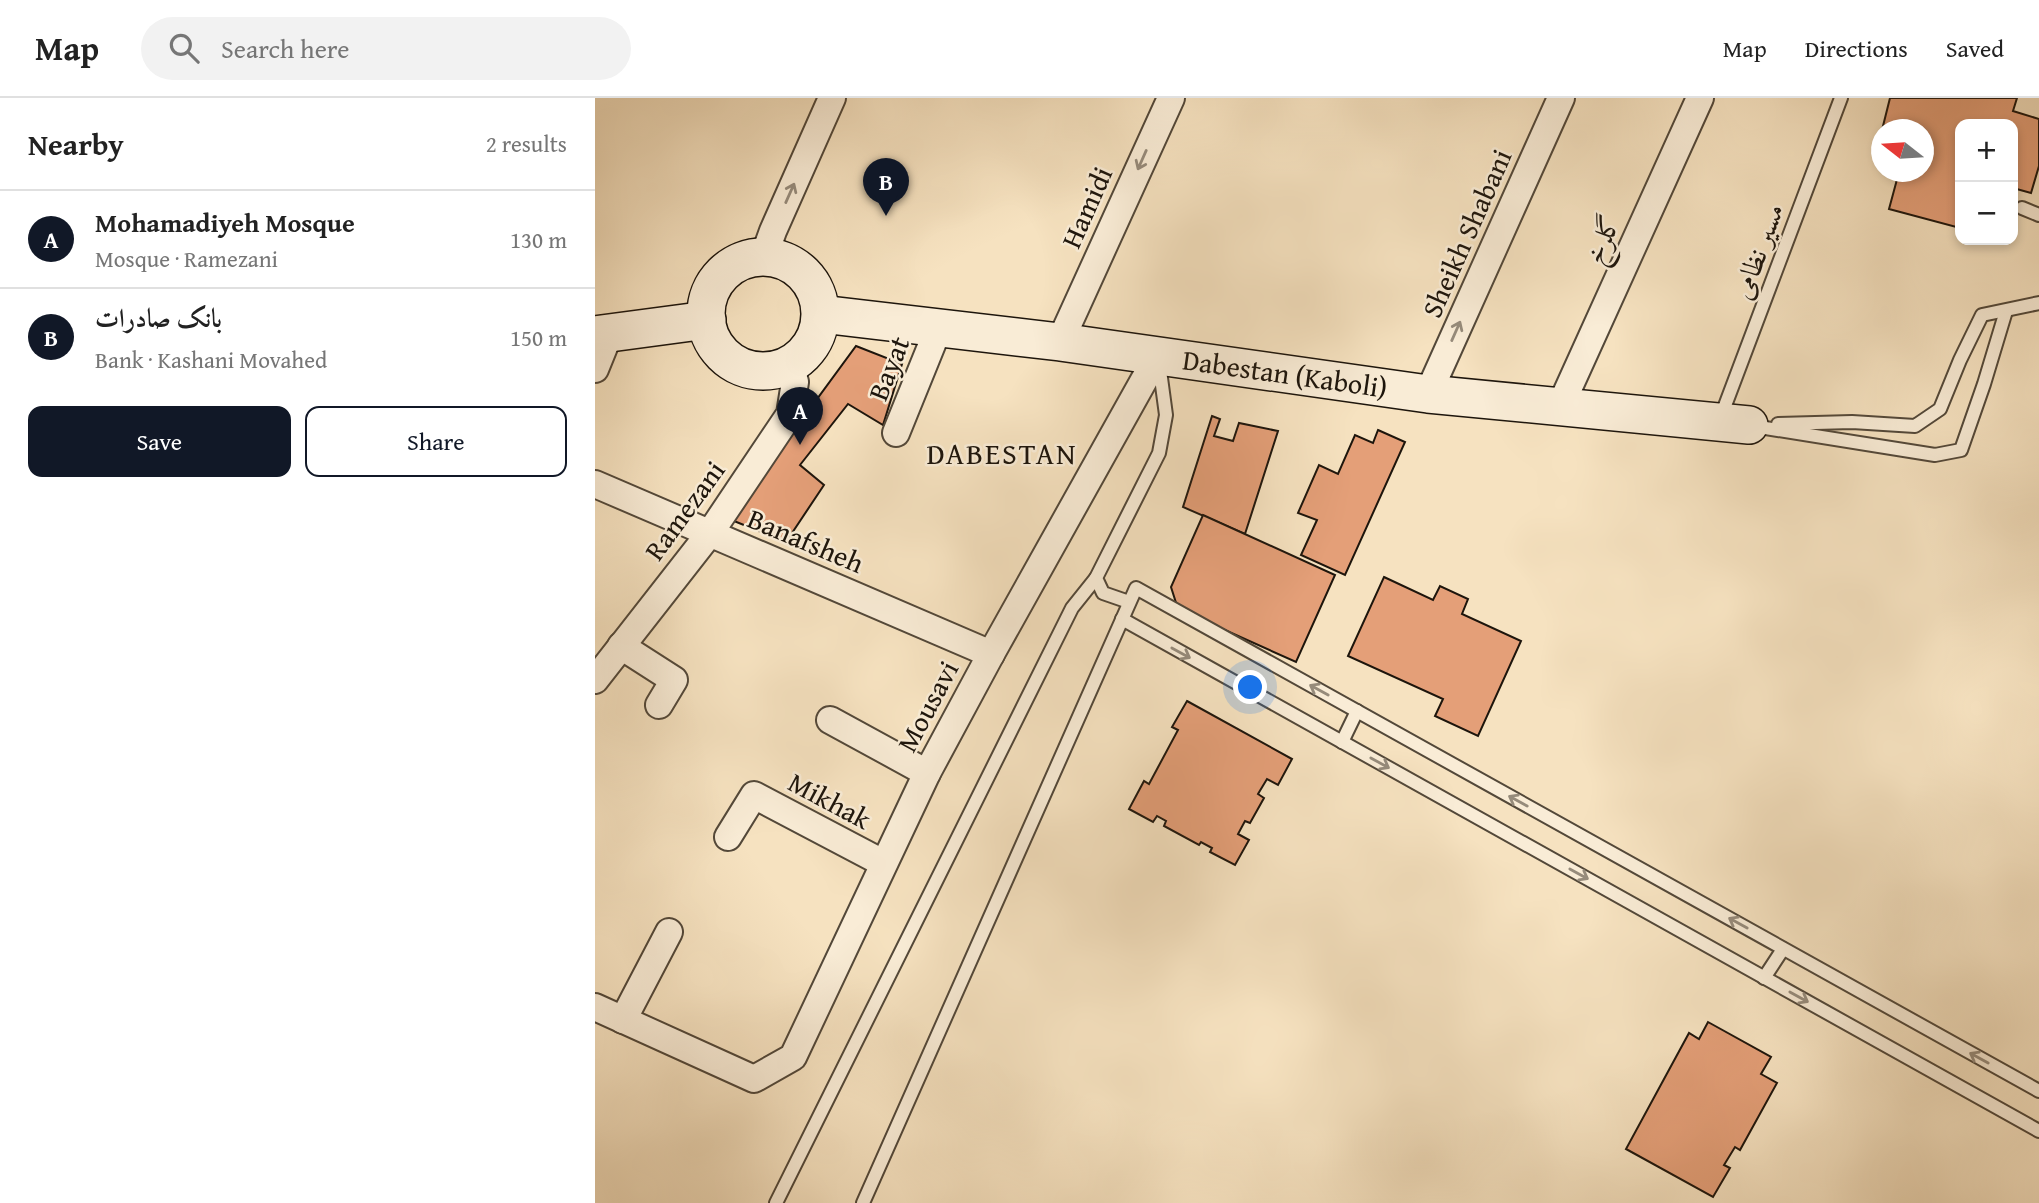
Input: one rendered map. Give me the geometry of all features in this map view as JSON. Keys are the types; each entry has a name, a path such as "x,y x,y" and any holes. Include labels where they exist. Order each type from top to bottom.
{"main road":[{"path":"755,256 789,264 805,277 816,293 821,314 817,335 803,355 790,365 764,371 746,368 722,353 713,341 707,320 709,299 723,274 738,261 755,256"},
{"name":"Dabestan (Kaboli)","path":"821,314 1060,341 1428,394 1734,423"},
{"path":"602,333 707,320"}],"street":[{"path":"764,256 832,98"},
{"name":"Hamidi","path":"1060,341 1171,98"},
{"name":"Sheikh Shabani","path":"1428,394 1562,98"},
{"name":"گلرخ","path":"1560,407 1700,98"},
{"name":"Bayat","path":"895,433 939,327"},
{"path":"595,369 602,333"},
{"name":"Mousavi","path":"623,1020 754,1079 793,1057 927,773 1158,355"},
{"name":"Ramezani","path":"595,680 710,533 790,414 795,382 790,365"},
{"name":"Banafsheh","path":"595,484 991,654"},
{"path":"621,646 674,680 659,705"},
{"path":"830,720 927,773"},
{"name":"Mikhak","path":"728,837 754,795 883,863"},
{"path":"595,1007 623,1020 669,932"}],"lane":[{"name":"مسیر نظامی","path":"1734,423 1841,98"},
{"path":"2022,208 2039,215"},
{"path":"1734,423 1852,422 1915,426 1940,409 1982,315 2039,303"},
{"path":"1734,423 1935,455 1961,450 2006,310"},
{"path":"776,1203 1072,608 1096,578 1159,453 1166,415 1158,355"},
{"path":"1096,578 1103,593 1129,603"},
{"path":"863,1203 1136,588 2039,1091"},
{"path":"1122,620 2039,1131"},
{"path":"1342,742 1357,711"},
{"path":"1764,978 1783,949"}],"building":[{"path":"1890,98 2017,98 2013,111 2039,119 2039,166 2031,193 2018,189 2018,119 1955,119 1955,227 1889,209 1896,182 1934,182 1934,119 1885,119"},
{"path":"856,346 902,364 883,425 848,404 800,465 824,485 786,542 729,519"},
{"path":"1212,416 1220,419 1214,436 1233,441 1239,423 1278,431 1245,534 1183,507"},
{"path":"1378,430 1405,442 1345,575 1301,555 1317,520 1298,513 1319,465 1338,474 1355,435 1373,443"},
{"path":"1203,515 1335,575 1296,662 1178,609 1171,587"},
{"path":"1384,577 1433,600 1440,586 1468,599 1462,614 1521,641 1478,736 1435,716 1443,699 1348,656"},
{"path":"1187,701 1292,759 1278,785 1267,779 1258,794 1264,798 1250,823 1245,821 1238,834 1249,840 1235,865 1210,852 1212,848 1201,842 1199,845 1164,826 1166,821 1157,816 1153,822 1129,809 1144,781 1149,784 1178,730 1172,727"},
{"path":"1708,1022 1771,1057 1761,1074 1777,1083 1740,1150 1735,1147 1724,1165 1730,1168 1713,1197 1626,1149 1689,1033 1699,1039"}],"place":[{"name":"بانک صادرات","path":"886,216"},
{"name":"Mohamadiyeh Mosque","path":"800,445"}],"district":[{"name":"DABESTAN","path":"1002,453"}]}
